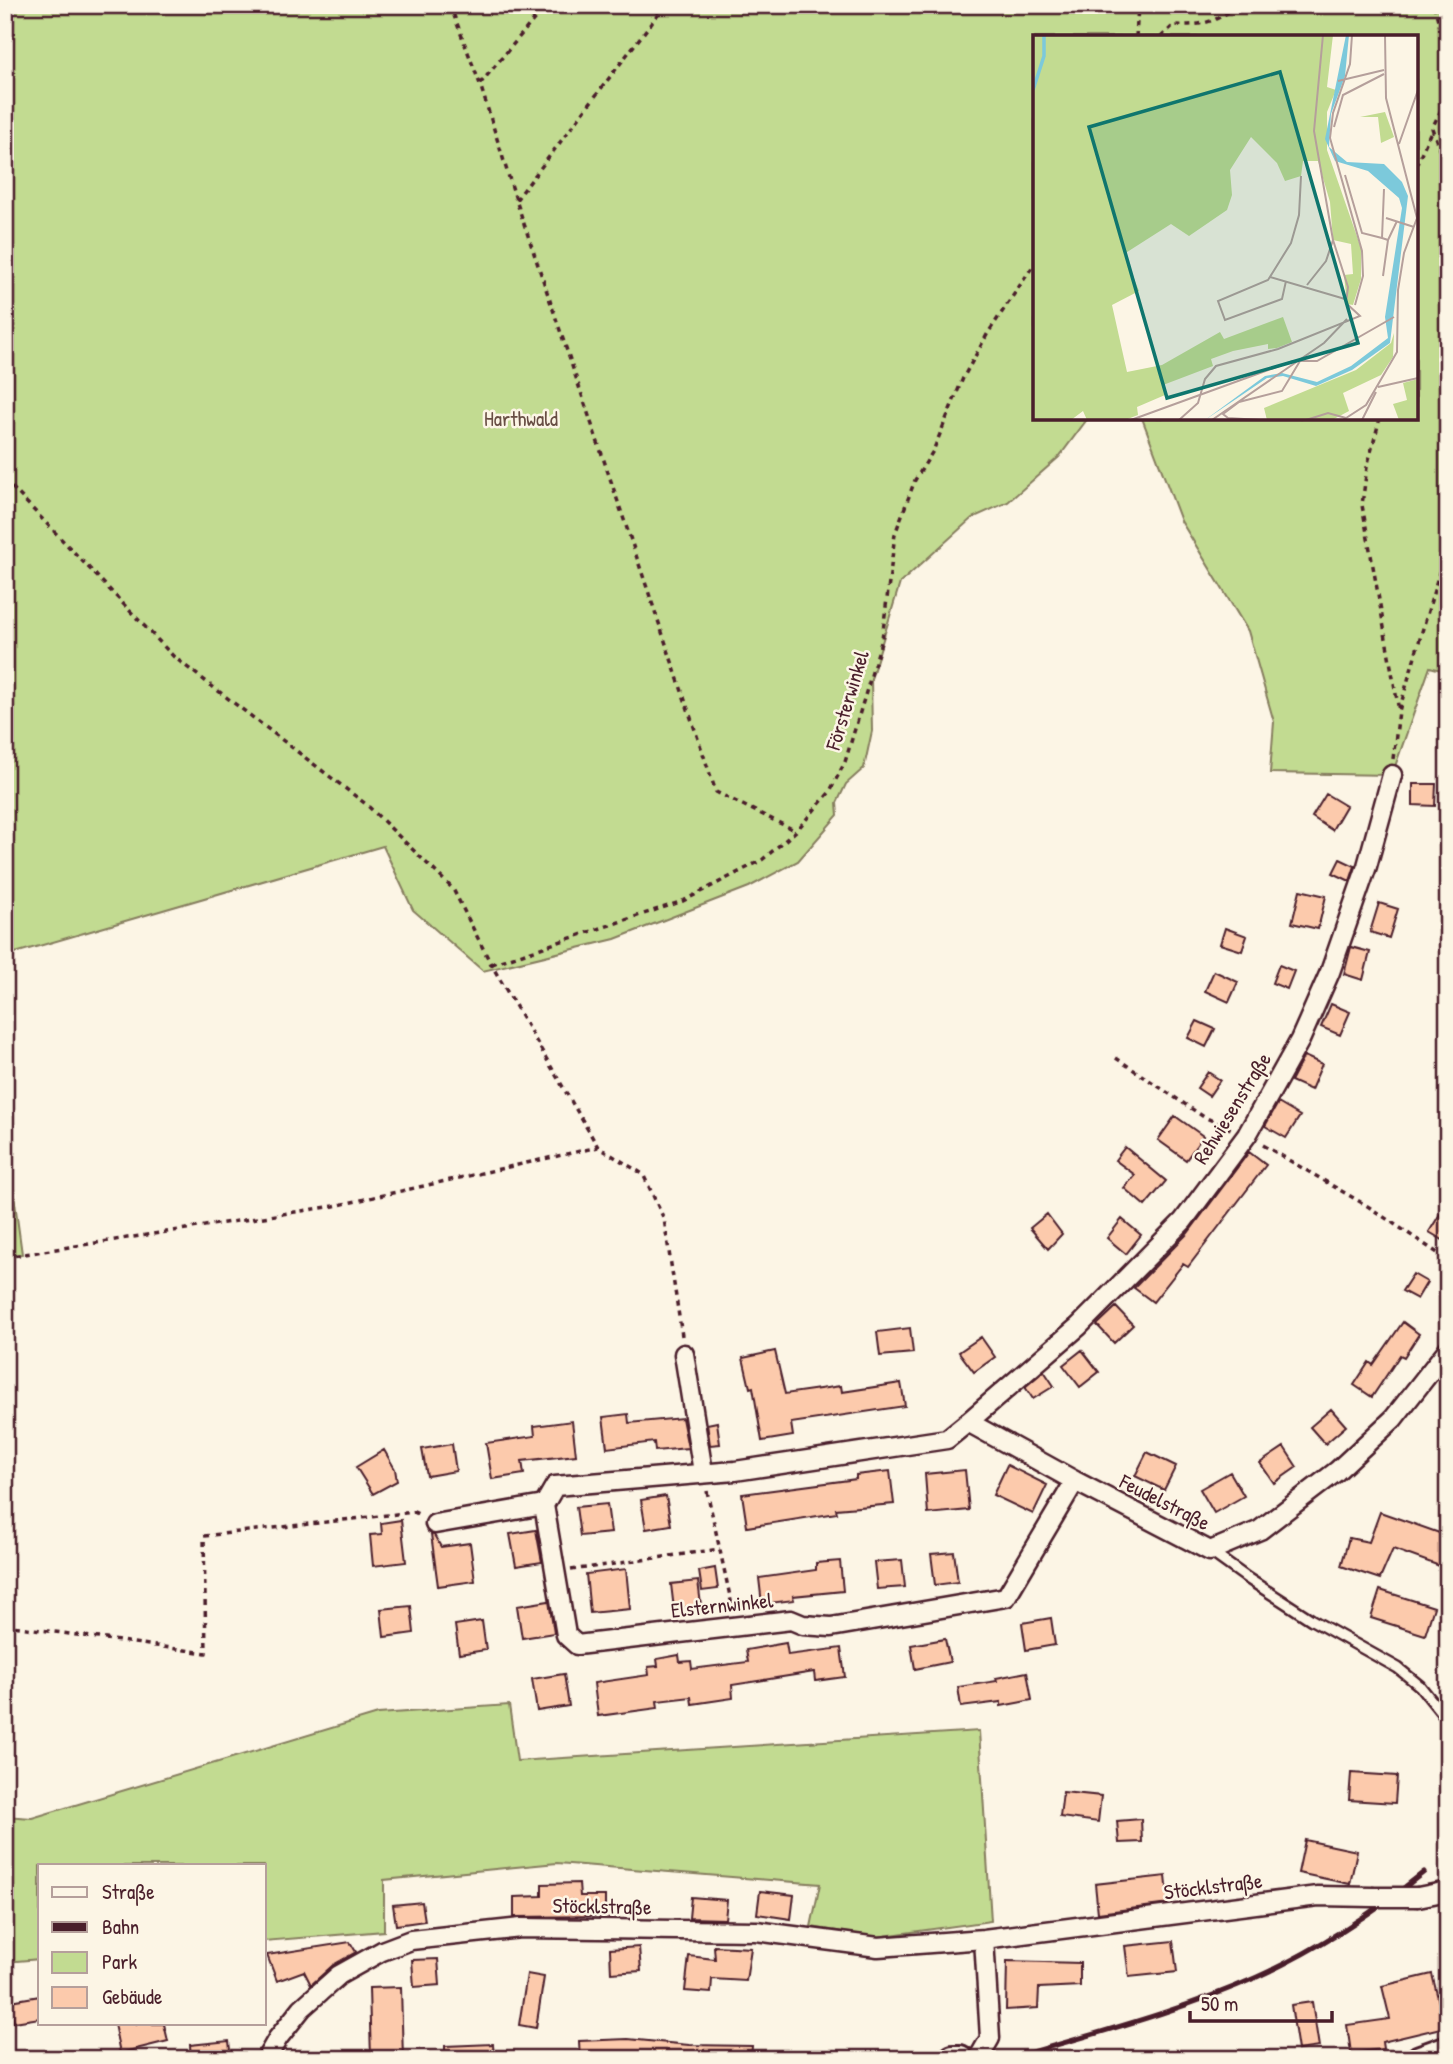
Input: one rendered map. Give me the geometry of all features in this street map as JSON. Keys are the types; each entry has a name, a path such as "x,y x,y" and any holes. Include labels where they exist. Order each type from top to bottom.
{"main road":[{"path":"1420,2059 1448,2049"},
{"path":"953,2059 960,2059"}],"street":[{"name":"Rehwiesenstraße","path":"968,1422 1079,1326 1183,1221 1247,1135 1300,1040 1330,972 1367,866 1392,775"},
{"name":"Feudelstraße","path":"968,1422 1210,1551 1260,1530 1337,1471 1393,1419 1448,1349"},
{"path":"684,1354 703,1472"},
{"path":"435,1524 544,1505 555,1486 735,1471 947,1439 968,1422"},
{"name":"Elsternwinkel","path":"544,1505 566,1635 577,1645 791,1620 803,1625 831,1627 1006,1597 1075,1481"},
{"name":"Stöcklstraße","path":"266,2059 278,2038 302,2008 339,1975 382,1951 411,1940 521,1928 756,1931 878,1947 984,1939 1318,1896 1418,1897 1448,1891"},
{"path":"978,2059 990,2038 984,1939"}],"lane":[{"path":"1210,1551 1312,1619 1398,1668 1420,1686 1448,1721"}],"path":[{"path":"450,5 480,84 516,200 716,792 796,831"},
{"path":"480,84 546,5"},
{"path":"516,200 665,5"},
{"path":"1136,35 1138,5"},
{"path":"1163,35 1174,25 1198,26 1223,16 1239,5"},
{"path":"1434,5 1448,58"},
{"path":"1418,160 1443,106 1448,81"},
{"path":"1432,128 1448,175"},
{"name":"Försterwinkel","path":"491,964 683,901 762,860 796,831 829,793 845,762 882,639 895,534 915,480 933,451 969,366 1033,266"},
{"path":"1379,420 1367,467 1362,505 1399,711"},
{"path":"5,480 174,657 367,804 453,889 491,964 598,1147 643,1174 664,1219 684,1354"},
{"path":"1392,775 1399,711 1448,542"},
{"path":"1116,1058 1204,1117 1247,1135 1369,1207 1448,1260"},
{"path":"5,1257 334,1206 598,1147"},
{"path":"703,1472 737,1626"},
{"path":"5,1625 206,1653 204,1536 414,1512 435,1524"},
{"path":"555,1572 720,1549"}],"green space":[{"name":"Harthwald","path":"5,5 1448,5 1448,672 1430,667 1392,775 1270,773 1274,722 1248,631 1181,521 1143,420 1418,420 1418,35 1033,35 1033,420 1087,420 1059,457 1008,502 972,518 900,583 871,679 872,731 864,768 846,784 837,803 838,815 798,861 749,887 615,939 483,971 413,910 383,846 5,956"},
{"path":"5,1129 22,1254 5,1257"},
{"path":"509,1705 517,1761 979,1731 991,1921 876,1937 811,1927 820,1884 557,1863 384,1880 384,1931 266,1941 266,1864 38,1864 38,1959 5,1962 5,1816 32,1818 378,1714"}],"building":[{"path":"1413,784 1436,784 1435,806 1413,805"},
{"path":"1326,794 1346,806 1332,830 1312,817"},
{"path":"1340,859 1355,866 1350,881 1333,873"},
{"path":"1300,890 1326,896 1318,929 1292,923"},
{"path":"1379,903 1398,909 1389,938 1370,932"},
{"path":"1225,928 1247,936 1242,951 1220,944"},
{"path":"1351,947 1370,952 1363,980 1344,974"},
{"path":"1279,965 1294,971 1287,989 1272,983"},
{"path":"1214,971 1238,982 1229,1002 1205,991"},
{"path":"1331,1004 1350,1012 1340,1035 1321,1027"},
{"path":"1197,1021 1215,1029 1206,1047 1188,1038"},
{"path":"1304,1056 1322,1064 1311,1090 1291,1081"},
{"path":"1208,1072 1220,1080 1209,1096 1197,1088"},
{"path":"1278,1103 1300,1116 1286,1138 1265,1126"},
{"path":"1175,1116 1203,1136 1186,1160 1158,1140"},
{"path":"1125,1147 1166,1181 1145,1206 1124,1188 1135,1175 1115,1160"},
{"path":"1249,1152 1266,1165 1188,1267 1183,1264 1153,1302 1134,1288 1188,1233"},
{"path":"1448,1201 1448,1243 1429,1232"},
{"path":"1047,1214 1062,1234 1048,1249 1030,1228"},
{"path":"1122,1219 1141,1235 1126,1254 1107,1238"},
{"path":"1413,1274 1427,1282 1417,1299 1402,1291"},
{"path":"1116,1307 1133,1325 1114,1343 1097,1325"},
{"path":"1403,1322 1419,1334 1404,1357 1400,1355 1372,1397 1354,1385 1369,1362 1373,1365"},
{"path":"910,1328 913,1353 880,1356 877,1332"},
{"path":"981,1337 995,1357 974,1372 959,1352"},
{"path":"1082,1350 1099,1372 1080,1387 1063,1365"},
{"path":"775,1351 785,1394 841,1386 842,1392 901,1383 905,1406 791,1423 793,1436 762,1441 753,1387 750,1388 743,1358"},
{"path":"1044,1371 1054,1386 1033,1399 1025,1387"},
{"path":"1331,1409 1346,1426 1325,1444 1310,1427"},
{"path":"628,1414 629,1423 682,1418 688,1448 655,1451 654,1442 607,1448 603,1417"},
{"path":"572,1421 576,1455 522,1461 524,1474 492,1479 486,1443 535,1436 534,1426"},
{"path":"717,1422 720,1444 710,1445 707,1424"},
{"path":"452,1444 456,1471 427,1476 422,1449"},
{"path":"1284,1447 1297,1467 1274,1483 1260,1463"},
{"path":"384,1450 395,1469 397,1481 373,1494 356,1467"},
{"path":"1147,1452 1176,1466 1164,1490 1135,1476"},
{"path":"1007,1465 1047,1485 1033,1514 993,1495"},
{"path":"965,1470 969,1510 928,1514 925,1474"},
{"path":"890,1471 894,1504 836,1509 837,1513 747,1527 742,1494 856,1479 856,1475"},
{"path":"1230,1472 1244,1496 1214,1513 1200,1489"},
{"path":"666,1496 671,1525 646,1529 641,1500"},
{"path":"607,1504 611,1533 580,1536 576,1507"},
{"path":"1380,1512 1448,1536 1448,1569 1393,1549 1380,1579 1341,1566 1349,1538 1369,1542"},
{"path":"401,1520 406,1562 373,1566 370,1535 382,1534 381,1523"},
{"path":"536,1530 542,1562 516,1566 510,1534"},
{"path":"431,1534 441,1547 470,1543 475,1581 438,1586"},
{"path":"954,1552 958,1582 935,1585 931,1554"},
{"path":"902,1560 905,1587 877,1589 874,1562"},
{"path":"840,1561 843,1591 793,1596 794,1600 762,1604 759,1578 816,1570 816,1563"},
{"path":"715,1568 718,1589 702,1591 699,1571"},
{"path":"626,1569 630,1609 590,1613 586,1574"},
{"path":"698,1581 701,1605 674,1609 671,1584"},
{"path":"1380,1590 1434,1607 1425,1635 1371,1618"},
{"path":"549,1601 554,1633 522,1638 517,1606"},
{"path":"411,1606 414,1633 384,1637 381,1609"},
{"path":"1051,1618 1055,1645 1026,1650 1022,1623"},
{"path":"482,1621 486,1650 459,1654 455,1625"},
{"path":"945,1639 950,1662 915,1669 911,1645"},
{"path":"786,1643 788,1655 841,1648 845,1677 815,1681 814,1672 732,1685 733,1698 692,1704 691,1697 657,1701 658,1708 598,1716 594,1683 649,1675 648,1667 658,1666 657,1659 679,1655 680,1662 691,1661 692,1669 748,1662 746,1650"},
{"path":"1027,1672 1032,1700 1001,1706 1001,1702 961,1707 958,1687 997,1681 996,1678"},
{"path":"564,1674 569,1706 537,1711 532,1679"},
{"path":"1351,1773 1397,1776 1395,1803 1349,1800"},
{"path":"1063,1792 1101,1796 1098,1822 1060,1817"},
{"path":"1141,1819 1142,1842 1119,1843 1117,1821"},
{"path":"1305,1840 1357,1851 1350,1884 1298,1873"},
{"path":"1166,1876 1169,1904 1098,1913 1095,1884"},
{"path":"579,1883 580,1896 605,1896 605,1916 514,1917 514,1897 542,1896 542,1884"},
{"path":"760,1891 794,1895 791,1919 757,1914"},
{"path":"691,1897 727,1900 725,1919 689,1918"},
{"path":"422,1902 425,1921 396,1925 393,1905"},
{"path":"1173,1941 1177,1972 1129,1977 1125,1946"},
{"path":"350,1942 356,1952 333,1965 311,1985 304,1971 277,1981 267,1955"},
{"path":"714,1946 751,1948 746,1981 712,1979 711,1993 685,1991 689,1956 715,1959"},
{"path":"639,1947 641,1971 611,1973 610,1949"},
{"path":"438,1959 440,1985 414,1987 412,1960"},
{"path":"1007,1961 1080,1963 1080,1986 1039,1988 1038,2008 1006,2010"},
{"path":"527,1974 544,1977 536,2028 519,2025"},
{"path":"1432,1974 1445,2027 1382,2042 1383,2049 1351,2053 1347,2025 1390,2019 1382,1986"},
{"path":"401,1987 403,2059 371,2059 369,1988"},
{"path":"38,1996 38,2018 14,2022 10,2001"},
{"path":"1312,2002 1319,2047 1298,2050 1291,2005"},
{"path":"114,2025 164,2025 168,2041 120,2053"},
{"path":"628,2039 689,2045 752,2046 751,2059 580,2059 579,2041"},
{"path":"229,2041 231,2059 191,2059 190,2045"},
{"path":"493,2044 494,2059 445,2059 445,2046"}],"railway":[{"path":"1009,2059 1166,2012 1257,1977 1344,1930 1424,1872"}]}
